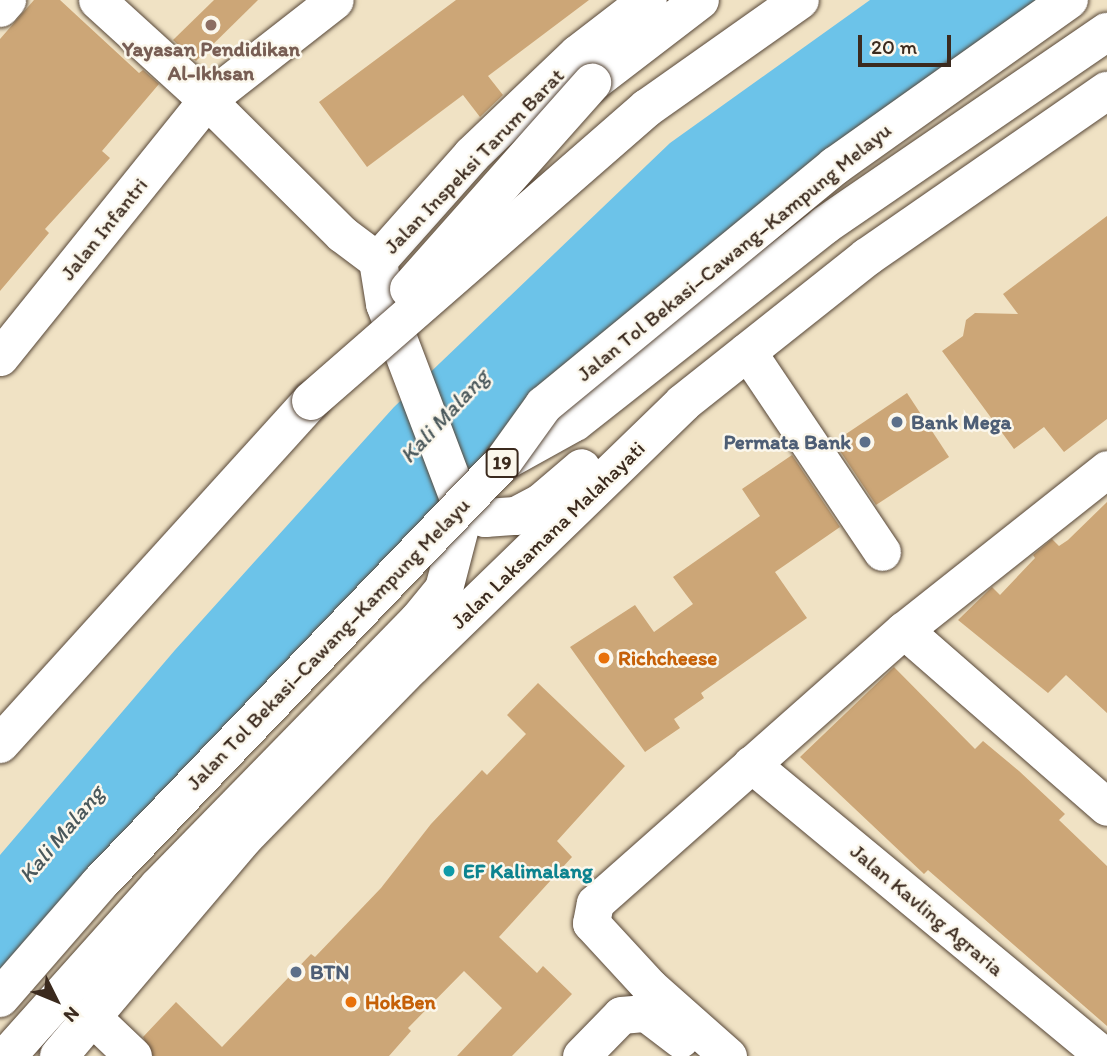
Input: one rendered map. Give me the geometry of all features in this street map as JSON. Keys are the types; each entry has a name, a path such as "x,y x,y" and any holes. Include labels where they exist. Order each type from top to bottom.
{"main road":[{"name":"Jalan Inspeksi Tarum Barat","path":"463,510 385,304 378,261 472,155 578,54 648,0"},
{"path":"0,744 311,401 592,83 700,0"},
{"path":"311,401 647,108 800,0"},
{"name":"Jalan Tol Bekasi–Cawang–Kampung Melayu","path":"0,998 99,884 503,462 544,405 813,184 1069,0"},
{"path":"503,462 575,422 825,225 1107,32"},
{"name":"Jalan Laksamana Malahayati","path":"59,1056 252,829 411,667 683,403 947,198 1107,91"},
{"path":"463,510 485,518 516,516 542,502 632,426 683,403"},
{"name":"Jalan Laksamana Malahayati","path":"7,1056 159,886 417,622 444,589 463,510"}],"street":[{"path":"0,8 7,0"},
{"path":"97,0 207,100 342,234 378,261"},
{"name":"Jalan Infantri","path":"0,357 207,100 335,0"},
{"path":"747,351 882,552"},
{"path":"728,1056 650,987 591,923 590,913 595,903 904,630 1107,469"},
{"path":"904,630 1102,793"},
{"name":"Jalan Kavling Agraria","path":"751,764 1104,1056"},
{"path":"581,1056 621,1015 646,1013 699,1056"},
{"path":"91,1016 133,1056"}],"water":[{"name":"Kali Malang","path":"870,0 1075,0 544,405 0,998 0,855 175,650 394,407 670,143"}],"building":[{"path":"34,0 60,0 139,73 143,70 159,84 102,151 110,158 45,229 49,233 0,291 0,39"},
{"name":"Yayasan Pendidikan Al-Ikhsan","path":"214,0 258,0 196,61 173,40"},
{"path":"456,0 589,0 488,76 503,95 480,117 463,95 367,167 319,102"},
{"path":"1107,216 1107,419 1064,452 1044,427 1014,449 942,351 963,336 966,320 975,313 1018,314 1003,294"},
{"path":"907,393 949,457 876,505 834,442"},
{"path":"792,455 840,527 775,572 807,618 701,693 704,698 674,719 680,728 645,752 570,647 635,605 654,632 693,604 673,577 760,516 742,489"},
{"path":"1107,502 1107,713 1066,675 1048,693 958,620 992,587 1000,595 1035,558 1033,555 1052,539 1059,546 1068,540"},
{"path":"894,667 975,749 983,741 1019,771 1065,814 1059,820 1107,866 1107,1026 928,870 924,874 800,757"},
{"path":"538,683 625,766 557,841 572,857 499,937 537,973 543,966 572,994 512,1056 457,1056 502,1008 464,971 408,1028 411,1031 389,1056 153,1056 143,1037 176,1002 222,1047 311,954 315,957 381,888 431,824 482,770 487,775 526,734 507,715"}],"place":[{"name":"Yayasan Pendidikan Al-Ikhsan","path":"211,25"},
{"name":"Bank Mega","path":"897,422"},
{"name":"Permata Bank","path":"865,442"},
{"name":"Richcheese","path":"604,658"},
{"name":"EF Kalimalang","path":"449,871"},
{"name":"BTN","path":"296,972"},
{"name":"HokBen","path":"351,1002"}]}
